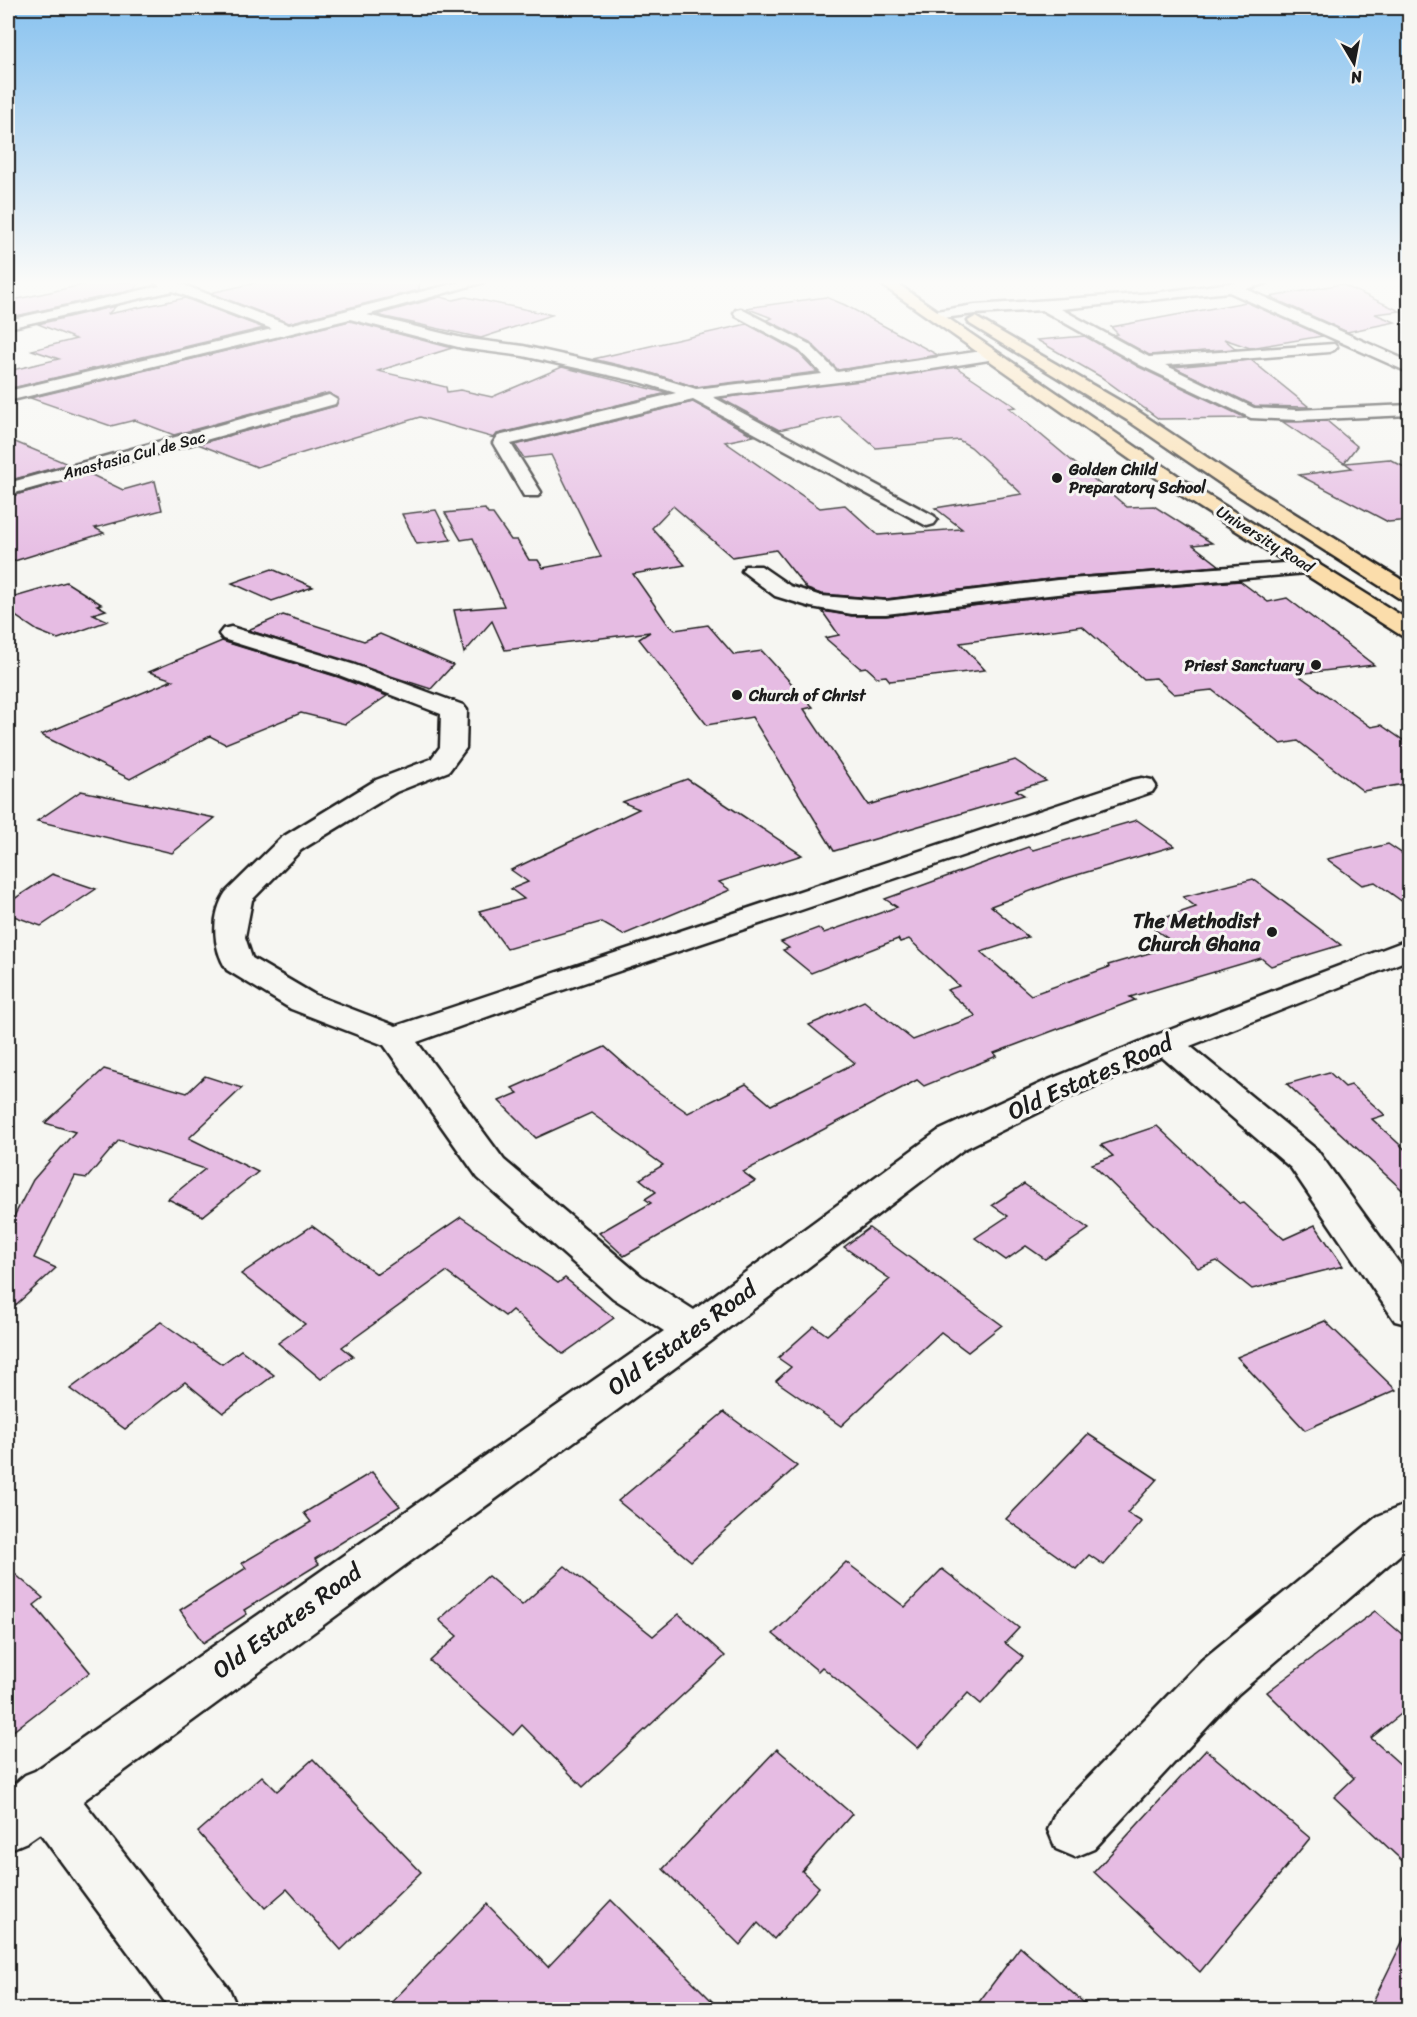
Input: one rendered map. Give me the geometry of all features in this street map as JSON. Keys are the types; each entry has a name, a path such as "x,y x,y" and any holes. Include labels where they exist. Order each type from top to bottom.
{"highway":[{"name":"University Road","path":"1020,376 1192,494 1410,631"},
{"name":"University Road","path":"1066,376 1133,416 1243,490 1408,593"}],"street":[{"path":"8,396 93,376"},
{"path":"636,376 695,394 927,520"},
{"path":"531,492 502,443 504,440 695,394 846,376"},
{"path":"1175,376 1251,413 1296,415 1410,410"},
{"name":"Anastasia Cul de Sac","path":"8,489 329,400"},
{"path":"753,571 786,592 817,602 849,606 908,606 1054,587 1310,567"},
{"path":"231,634 347,669 454,710 453,748 440,765 386,786 291,844 237,898 229,936 238,963 303,1002 396,1038 491,1169 627,1287 695,1331"},
{"path":"396,1038 531,990 1143,786"},
{"name":"Old Estates Road","path":"26,1809 695,1331 951,1140 1058,1089 1166,1043 1410,948"},
{"path":"1166,1043 1304,1159 1410,1310"},
{"path":"1075,1830 1220,1677 1395,1530 1410,1523"},
{"path":"26,1809 207,2010"}],"building":[{"path":"8,376 62,376 8,389"},
{"path":"121,376 400,376 446,387 447,392 460,390 492,397 541,376 599,376 667,393 497,434 494,438 420,417 257,467 198,444 336,406 338,398 328,393 174,435 135,420 111,426 30,398"},
{"path":"661,376 784,376 696,387"},
{"path":"887,376 970,376 1016,407 1009,408 1127,507 1154,506 1212,543 1193,545 1220,566 1057,578 886,599 821,594 807,589 776,550 732,557 673,506 652,528 685,565 633,574 667,623 675,630 708,625 734,655 762,651 813,707 804,709 868,805 1015,760 1046,781 1016,790 1024,795 834,851 752,717 707,725 639,639 650,632 505,650 492,621 464,653 454,610 504,606 473,538 461,540 445,513 485,509 488,514 493,514 511,540 517,540 529,560 538,560 543,568 601,557 551,455 524,458 515,445 693,402 754,436 725,442 820,508 845,505 878,535 962,529 935,508 1022,494 971,447 959,440 876,448 839,416 779,430 720,398"},
{"path":"1158,376 1246,418 1159,419 1101,377"},
{"path":"1192,376 1271,376 1309,407 1255,406"},
{"path":"1327,421 1357,446 1344,463 1283,422"},
{"path":"8,439 68,464 8,481"},
{"path":"1389,459 1410,470 1410,520 1388,522 1299,475 1352,468 1345,463"},
{"path":"90,474 123,490 155,481 162,510 95,528 104,533 8,563 8,497"},
{"path":"436,510 451,540 417,544 402,514"},
{"path":"272,569 313,587 272,601 232,583"},
{"path":"1240,581 1268,602 1287,598 1374,665 1297,674 1371,727 1381,725 1410,745 1410,783 1363,791 1298,741 1281,744 1212,690 1174,694 1156,678 1143,679 1082,626 960,643 985,670 890,681 886,676 877,677 866,667 860,668 825,638 839,635 822,611 852,616 886,616 1057,596"},
{"path":"66,582 101,604 97,605 106,610 93,614 108,621 58,639 38,631 8,611 8,599"},
{"path":"283,615 364,641 380,634 453,665 431,689 248,630"},
{"path":"222,641 338,677 387,696 345,724 301,713 225,744 210,736 130,779 41,735 173,680 149,672"},
{"path":"687,779 802,855 719,882 730,890 623,935 601,922 507,949 479,911 524,899 511,889 528,882 511,870 639,809 622,802"},
{"path":"81,791 215,818 172,853 37,821"},
{"path":"1137,820 1174,846 1057,881 991,906 1028,937 981,952 1031,995 1109,967 1108,965 1177,945 1147,924 1196,907 1183,897 1253,879 1341,945 1271,966 1261,958 1130,997 1135,1000 994,1053 997,1056 924,1086 917,1080 743,1172 755,1181 624,1256 599,1233 651,1203 645,1199 656,1192 640,1179 663,1165 591,1113 536,1138 499,1101 518,1093 512,1088 605,1047 647,1084 688,1113 746,1084 771,1105 855,1063 809,1025 864,1001 913,1040 976,1016 947,990 959,986 909,939 900,942 898,939 811,973 783,950 789,948 781,942 818,928 824,933 897,907 885,899 1028,847 1033,850"},
{"path":"1388,844 1410,859 1410,907 1375,882 1362,885 1327,859"},
{"path":"52,874 96,889 41,926 8,914 8,903"},
{"path":"104,1069 187,1093 205,1076 242,1088 189,1138 258,1172 203,1216 168,1199 205,1169 119,1140 87,1178 75,1176 34,1258 56,1268 8,1312 8,1228 33,1180 75,1132 45,1123"},
{"path":"1329,1072 1345,1087 1351,1085 1385,1115 1372,1119 1410,1154 1410,1197 1287,1084"},
{"path":"1157,1126 1240,1204 1244,1203 1284,1239 1315,1225 1343,1266 1252,1289 1217,1261 1198,1268 1092,1164 1113,1156 1101,1145"},
{"path":"1024,1184 1089,1229 1045,1259 1026,1246 1006,1260 975,1238 1008,1216 992,1205"},
{"path":"461,1217 558,1283 565,1278 614,1318 563,1354 512,1310 505,1316 446,1272 342,1347 353,1356 321,1379 278,1343 305,1324 241,1274 312,1226 377,1274"},
{"path":"869,1228 1002,1325 968,1352 941,1332 841,1426 776,1381 791,1367 778,1358 814,1326 827,1335 890,1279 844,1247"},
{"path":"1325,1321 1396,1390 1305,1430 1237,1357"},
{"path":"161,1322 222,1364 241,1350 274,1375 223,1413 185,1382 125,1429 70,1389"},
{"path":"724,1412 797,1466 691,1561 618,1501"},
{"path":"1088,1434 1157,1479 1127,1513 1142,1522 1104,1565 1089,1555 1076,1569 1006,1519"},
{"path":"372,1472 400,1506 315,1559 319,1564 244,1610 247,1614 203,1643 180,1610 246,1568 242,1563 311,1522 304,1513"},
{"path":"846,1562 905,1607 942,1569 1019,1628 1005,1643 1023,1657 981,1704 968,1693 918,1748 822,1667 818,1671 773,1634"},
{"path":"565,1566 653,1636 679,1614 725,1656 583,1787 522,1725 513,1735 430,1661 457,1636 439,1620 488,1576 522,1605"},
{"path":"8,1568 43,1598 34,1605 90,1672 8,1735"},
{"path":"1375,1611 1410,1641 1410,1707 1371,1738 1410,1773 1410,1868 1334,1797 1354,1778 1267,1692"},
{"path":"777,1749 852,1814 802,1871 819,1887 774,1939 758,1923 740,1945 663,1869"},
{"path":"1206,1750 1310,1838 1200,1972 1094,1872"},
{"path":"313,1759 421,1872 341,1950 287,1889 265,1908 198,1832 262,1776 277,1791"},
{"path":"611,1900 721,2010 384,2010 487,1904 548,1967"},
{"path":"1410,1926 1410,2010 1369,2010"},
{"path":"1020,1947 1092,2010 973,2010"}],"place":[{"name":"Golden Child Preparatory School","path":"1057,478"},
{"name":"Priest Sanctuary","path":"1316,665"},
{"name":"Church of Christ","path":"737,695"},
{"name":"The Methodist Church Ghana","path":"1272,932"}]}
